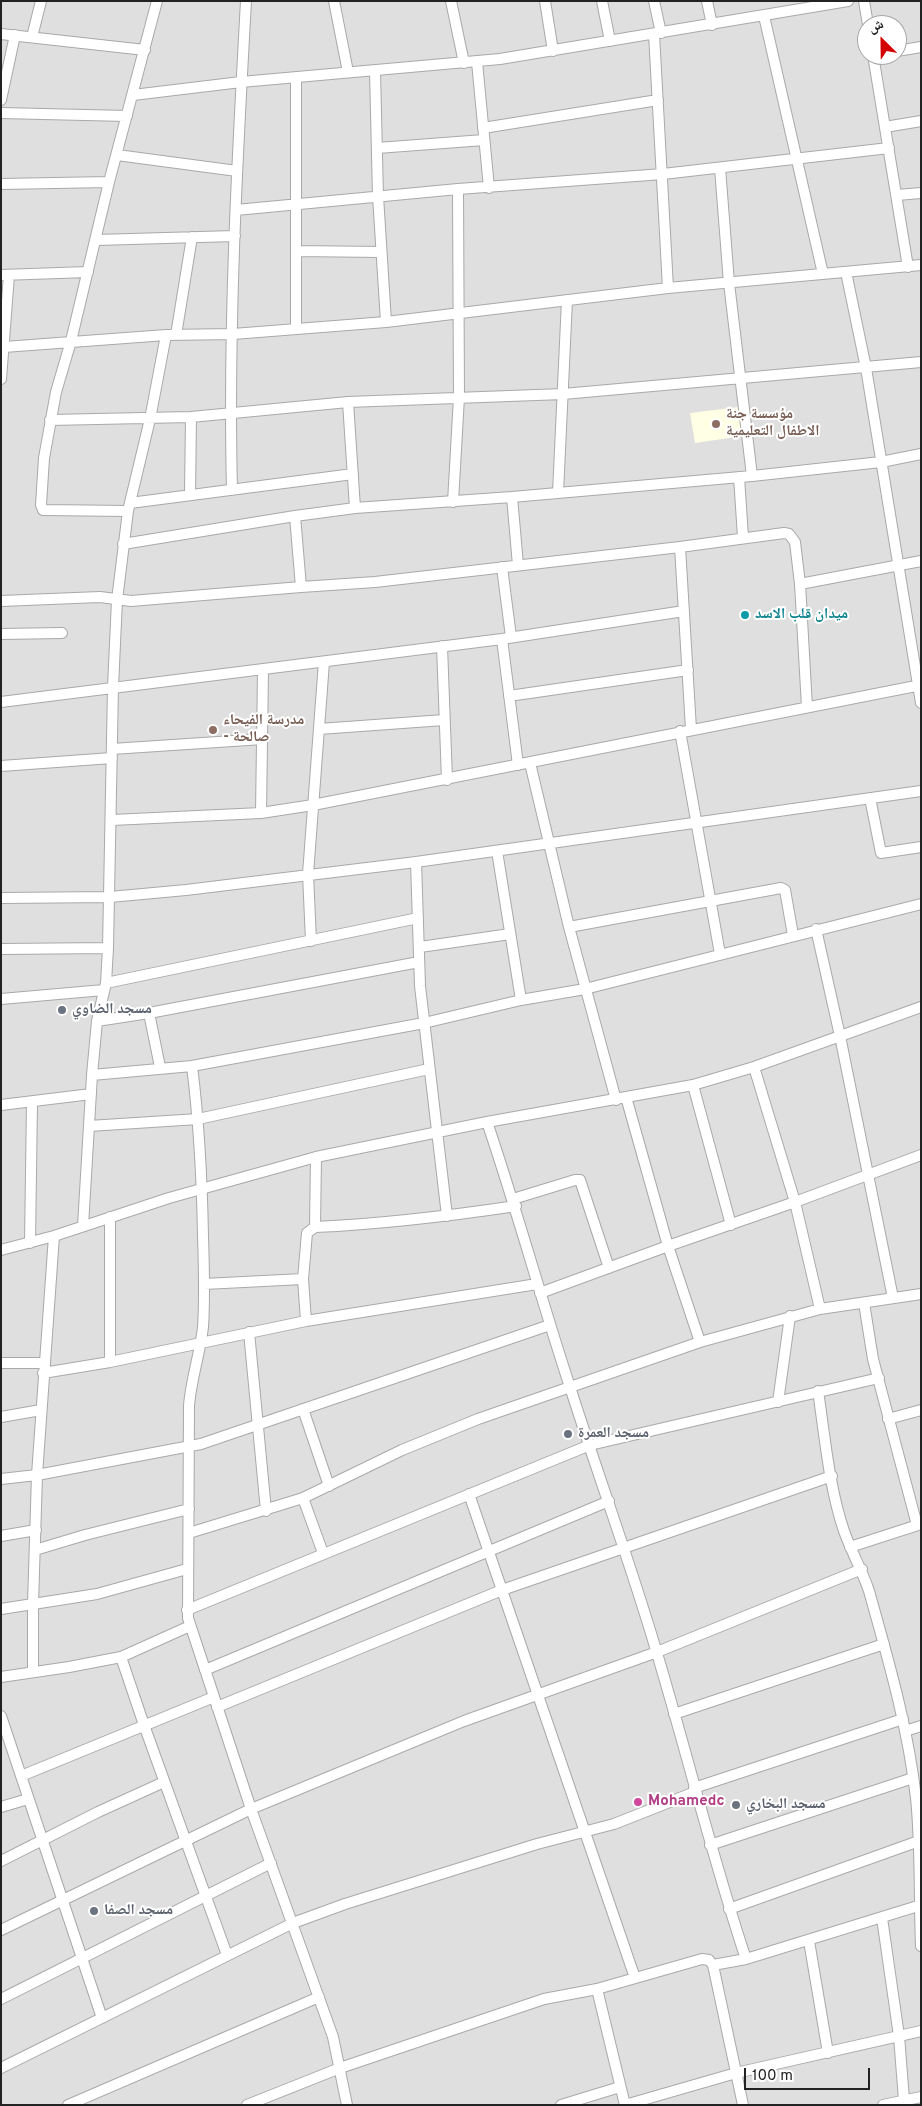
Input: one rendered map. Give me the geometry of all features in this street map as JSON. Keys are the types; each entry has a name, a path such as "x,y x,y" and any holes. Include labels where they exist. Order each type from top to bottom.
{"street":[{"path":"32,37 41,1"},
{"path":"157,1 109,182 71,341 58,382 50,420 42,481 41,508 129,507 190,495 353,474"},
{"path":"232,490 230,414 234,236 246,1"},
{"path":"334,1 348,72"},
{"path":"451,1 464,63"},
{"path":"545,1 553,51"},
{"path":"602,1 610,41"},
{"path":"654,1 658,34 658,100 668,288"},
{"path":"707,1 712,25"},
{"path":"132,95 242,82 477,62 712,25 764,16 814,4 848,1"},
{"path":"864,1 866,15"},
{"path":"764,16 823,274"},
{"path":"1,34 145,50"},
{"path":"1,100 15,35"},
{"path":"907,49 921,47"},
{"path":"477,62 489,188"},
{"path":"875,65 908,267"},
{"path":"375,71 378,196 386,322"},
{"path":"296,77 296,328"},
{"path":"483,128 658,100"},
{"path":"1,113 127,116"},
{"path":"885,127 921,122"},
{"path":"377,148 484,140"},
{"path":"236,210 458,189 663,174 889,148"},
{"path":"117,155 237,171"},
{"path":"720,168 729,283 742,377 752,476"},
{"path":"1,184 109,182"},
{"path":"454,502 459,397 458,189"},
{"path":"897,195 921,192"},
{"path":"83,1226 92,1075 97,1021 105,986 108,948 112,820 113,687 117,600 123,544 129,507 171,335 192,236"},
{"path":"96,240 234,236"},
{"path":"296,251 381,252"},
{"path":"4,347 171,335 233,334 386,322 668,288 921,265"},
{"path":"1,379 4,347 5,275 88,272"},
{"path":"846,272 866,368 898,566 920,685 921,703"},
{"path":"558,493 567,300"},
{"path":"50,420 191,417 348,402 563,394 921,362"},
{"path":"348,402 356,508"},
{"path":"190,495 191,417"},
{"path":"123,544 356,508 454,502 752,476 881,462 921,454"},
{"path":"739,477 743,537"},
{"path":"512,497 518,565"},
{"path":"295,516 300,587"},
{"path":"1,601 100,598 131,601 392,581 784,533 789,534 795,542 800,584 806,707"},
{"path":"680,547 691,729"},
{"path":"800,584 921,561"},
{"path":"502,567 509,696 518,765"},
{"path":"1,702 506,638 684,611"},
{"path":"1,634 62,633"},
{"path":"442,646 447,780"},
{"path":"311,941 308,874 324,662"},
{"path":"261,813 263,670"},
{"path":"509,696 688,670"},
{"path":"112,820 261,813 313,805 920,685"},
{"path":"319,729 444,720"},
{"path":"680,731 698,822 720,954"},
{"path":"1,766 262,739"},
{"path":"530,763 585,988 700,1342"},
{"path":"1,898 110,897 186,890 416,862 921,791"},
{"path":"870,798 881,853 921,847"},
{"path":"497,850 521,1000"},
{"path":"416,862 424,1023 447,1216"},
{"path":"569,927 783,889 793,935"},
{"path":"92,1075 160,1067 192,1066 424,1023 521,1000 585,988 921,904"},
{"path":"1,999 105,986 418,918"},
{"path":"816,929 840,1036 893,1298"},
{"path":"420,947 510,934"},
{"path":"1,949 108,948"},
{"path":"97,1021 420,962"},
{"path":"1,1250 54,1236 202,1189 316,1157 487,1122 693,1085 754,1067 921,1006"},
{"path":"149,1013 160,1067"},
{"path":"192,1066 198,1119 202,1189 204,1284 200,1344 190,1390 187,1610 190,1626 251,1809 333,2038 340,2068 341,2085 347,2105"},
{"path":"754,1067 795,1202 820,1309"},
{"path":"89,1126 198,1119 429,1069"},
{"path":"693,1085 731,1225"},
{"path":"1,1105 91,1094"},
{"path":"30,1243 32,1102"},
{"path":"487,1122 514,1203 538,1289 657,1652 710,1846 746,1959"},
{"path":"1,1364 44,1368 110,1362 306,1321 538,1289 609,1268 731,1225 921,1154"},
{"path":"315,1227 316,1157"},
{"path":"306,1321 302,1279 307,1232 315,1227 447,1216 514,1203 576,1180 580,1180 609,1268"},
{"path":"110,1217 110,1362"},
{"path":"33,1671 37,1475 54,1236"},
{"path":"204,1284 302,1279"},
{"path":"189,1533 266,1511 303,1498 419,1443 478,1419 700,1342 820,1309 921,1294"},
{"path":"850,1547 919,1525 888,1419 873,1359 864,1302"},
{"path":"778,1402 790,1316"},
{"path":"1,1479 37,1475 188,1447 218,1439 550,1325"},
{"path":"249,1332 266,1511"},
{"path":"187,1610 590,1445 879,1378"},
{"path":"818,1391 835,1500 850,1547 862,1569 884,1644 903,1719 918,1798 921,1946"},
{"path":"303,1409 330,1486"},
{"path":"1,1417 41,1410"},
{"path":"888,1419 921,1410"},
{"path":"21,1776 144,1725 216,1702 502,1590 832,1476"},
{"path":"469,1494 635,1978"},
{"path":"303,1498 323,1553"},
{"path":"205,1670 609,1501"},
{"path":"35,1550 85,1535 189,1509"},
{"path":"1,1536 36,1530"},
{"path":"1,1609 97,1594 187,1569"},
{"path":"1,1930 251,1809 464,1721 657,1652 862,1569"},
{"path":"1,1677 33,1671 69,1668 121,1657 190,1626"},
{"path":"674,1714 884,1644"},
{"path":"121,1657 227,1955"},
{"path":"1,1716 4,1737 21,1776 102,2018"},
{"path":"1,2068 292,1923 473,1864 614,1824 695,1790 903,1719"},
{"path":"905,1731 921,1726"},
{"path":"710,1846 913,1778"},
{"path":"1,1861 164,1782"},
{"path":"1,1807 28,1799"},
{"path":"729,1909 919,1841"},
{"path":"1,1999 271,1863"},
{"path":"713,1965 746,1959 809,1941 920,1905"},
{"path":"882,1918 899,2036 904,2100"},
{"path":"809,1941 828,2054"},
{"path":"250,2104 340,2068 544,1999 596,1989 702,1959 709,1960 713,1965 743,2105"},
{"path":"596,1989 625,2105 736,2074 921,2031"},
{"path":"68,2105 319,1997"},
{"path":"561,2105 620,2088"},
{"path":"883,2105 921,2097"}],"shaded area":[{"path":"1,1 921,1 921,2105 1,2105"},
{"name":"مؤسسة جنة الاطفال التعليمية","path":"739,407 742,436 695,443 690,413"}],"place":[{"name":"مؤسسة جنة الاطفال التعليمية","path":"716,424"},
{"name":"ميدان قلب الاسد","path":"745,615"},
{"name":"مدرسة الفيحاء - صالحة","path":"213,730"},
{"name":"مسجد الضاوي","path":"62,1010"},
{"name":"مسجد العمرة","path":"568,1434"},
{"name":"Mohamedc","path":"638,1802"},
{"name":"مسجد البخاري","path":"736,1805"},
{"name":"مسجد الصفا","path":"94,1911"}]}
